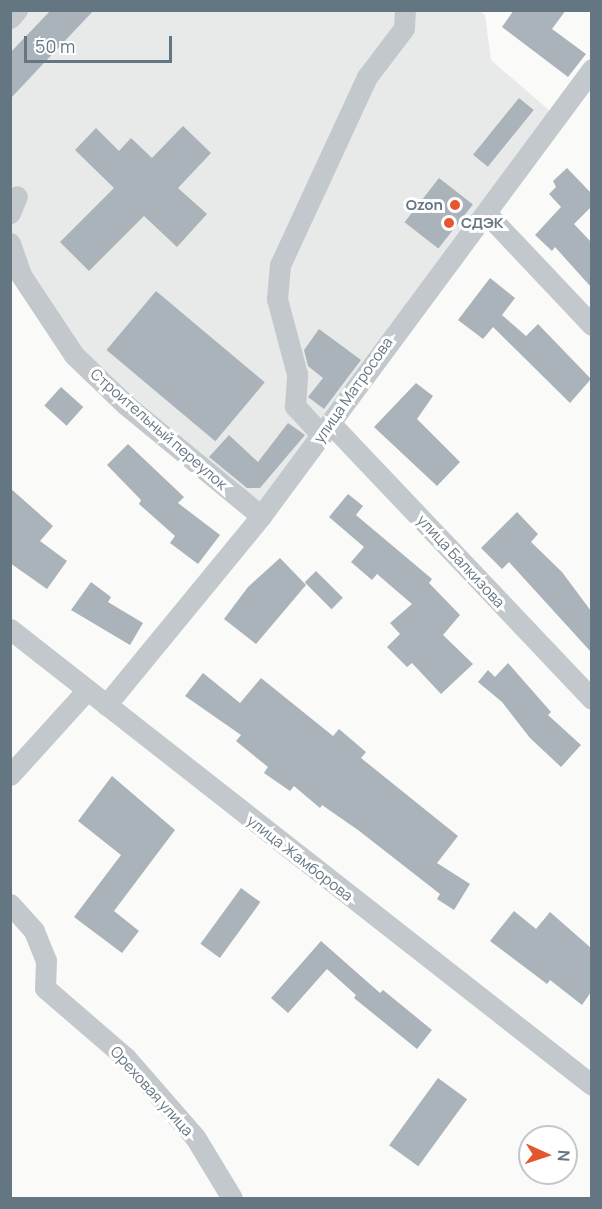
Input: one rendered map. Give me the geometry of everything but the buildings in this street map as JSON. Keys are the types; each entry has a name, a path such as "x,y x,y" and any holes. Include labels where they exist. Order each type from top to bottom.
{"street":[{"path":"10,18 17,10"},
{"name":"улица Балкизова","path":"405,10 404,28 367,77 280,265 277,298 297,374 295,406 327,429 591,699"},
{"name":"улица Матросова","path":"106,705 261,516 327,429 398,327 487,214 591,69"},
{"path":"487,214 591,326"},
{"name":"Строительный переулок","path":"10,243 21,275 74,355 126,405 261,516"},
{"name":"улица Жамборова","path":"10,629 591,1085"},
{"path":"10,775 87,690"},
{"name":"Ореховая улица","path":"10,904 34,931 46,960 45,988 126,1058 195,1137 232,1198"}],"shaded area":[{"path":"11,11 479,11 485,15 491,60 557,117 261,516 74,355 11,243 10,213 17,196 10,187"}],"place":[{"name":"Ozon","path":"455,205"},
{"name":"СДЭК","path":"449,223"}]}
